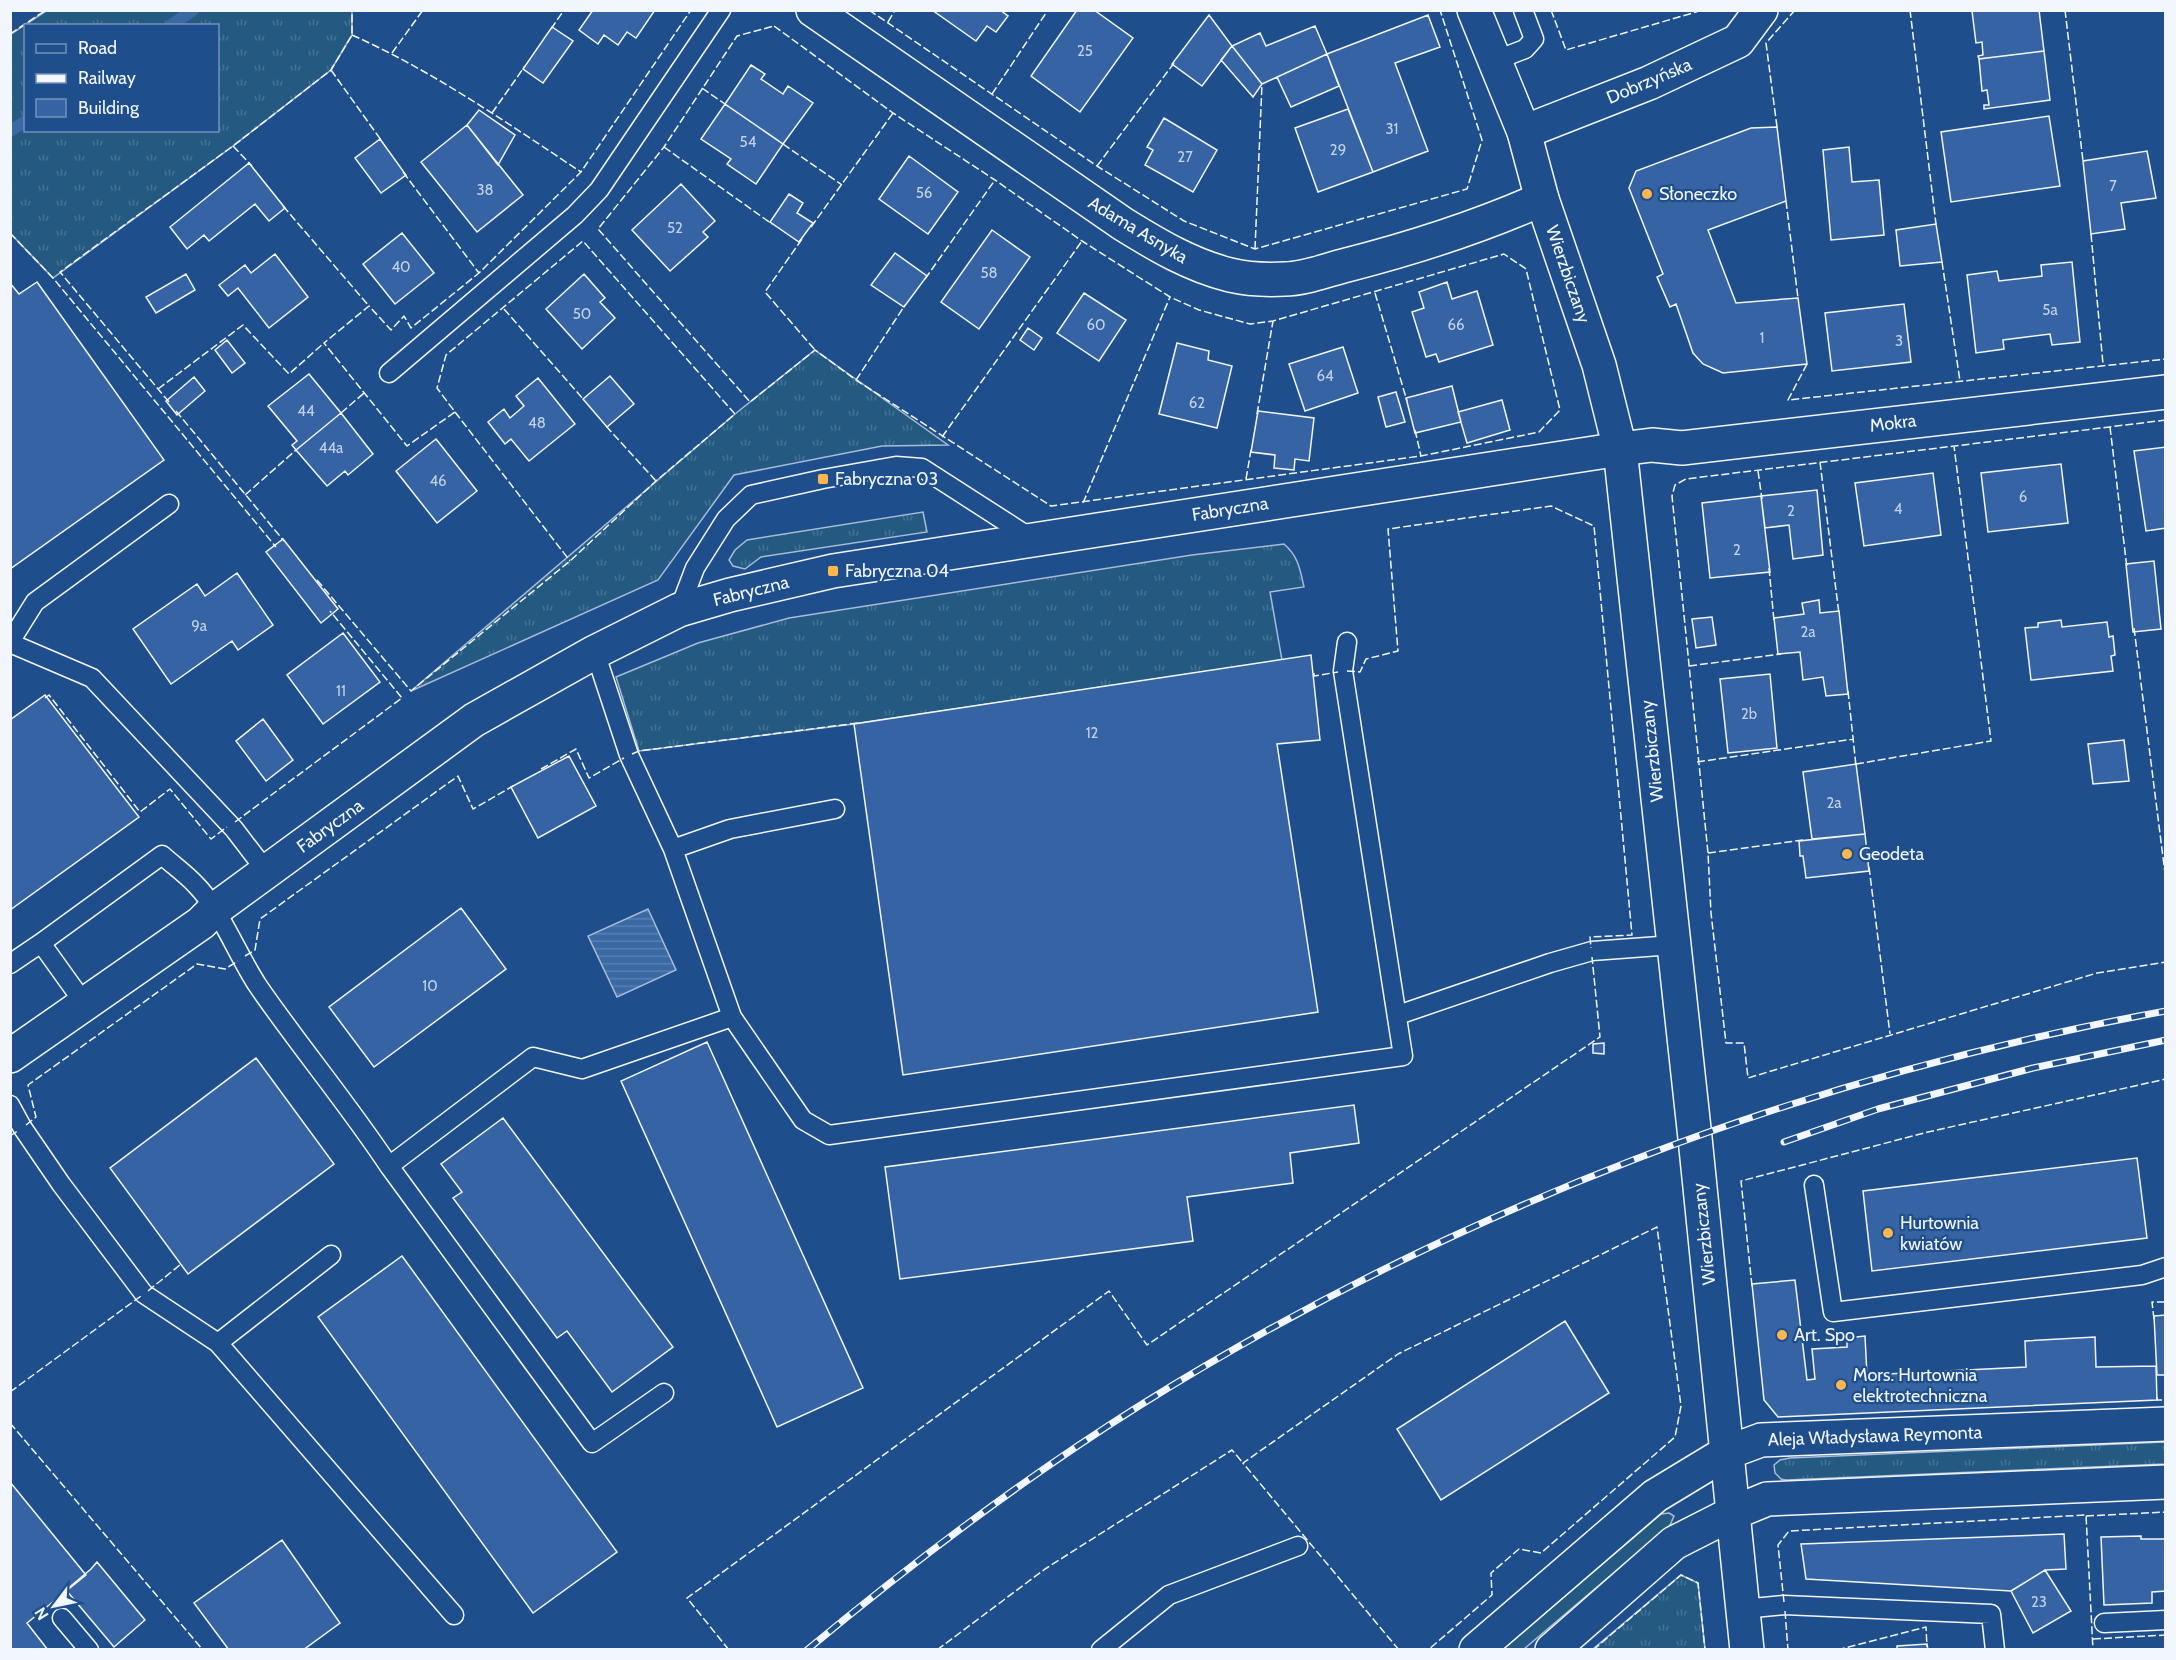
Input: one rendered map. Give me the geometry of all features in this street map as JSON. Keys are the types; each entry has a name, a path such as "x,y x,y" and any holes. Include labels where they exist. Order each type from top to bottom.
{"street":[{"name":"Adama Asnyka","path":"813,10 1164,250 1194,264 1232,275 1287,279 1344,266 1398,252 1542,199"},
{"name":"Wierzbiczany","path":"1474,10 1524,132 1542,199 1599,366 1620,448 1748,1650"},
{"name":"Dobrzyńska","path":"1524,132 1648,83 1738,41 1761,10"},
{"name":"Mokra","path":"1620,448 1652,445 1682,448 2166,392"},
{"name":"Fabryczna","path":"10,1056 201,923 214,910 474,720 595,651 679,610 730,595 833,571 1620,448"},
{"name":"Aleja Władysława Reymonta","path":"1476,1650 1655,1496 1726,1453 1761,1440 2166,1424"},
{"path":"1552,1650 1674,1543 1733,1513 1767,1499 2166,1482"}],"lane":[{"path":"389,373 575,216 599,190 721,10"},
{"path":"1494,61 1526,49 1534,39 1523,10"},
{"path":"679,610 695,568 726,519 751,495 823,479 896,466 922,468 1034,540"},
{"path":"169,504 35,602 10,643 92,678 234,829 267,872"},
{"path":"595,651 628,755 674,849 732,1017 803,1120 829,1134 1403,1056 1343,671 1347,642"},
{"path":"674,849 730,829 835,809"},
{"path":"10,964 162,855 197,885 259,986 592,1443 664,1393"},
{"path":"41,943 84,1003"},
{"path":"1398,1015 1592,951 1673,945"},
{"path":"389,1166 532,1058 582,1068 732,1017"},
{"path":"10,1105 22,1127 61,1184 144,1294 218,1343 454,1615"},
{"path":"1814,1185 1833,1312 2142,1275 2166,1267"},
{"path":"218,1343 332,1254"},
{"path":"1101,1650 1169,1595 1298,1546"},
{"path":"1743,1609 1784,1605 1991,1614 1995,1650"},
{"path":"62,1618 89,1650"},
{"path":"2104,1623 2166,1620"}],"green space":[{"path":"46,11 352,11 352,35 331,70 233,146 53,278 10,233 11,34 24,25 24,132 219,132 219,24 26,24"},
{"path":"815,350 948,445 882,446 734,475 658,580 411,691 735,414"},
{"path":"923,512 927,532 761,557 745,569 733,566 729,560 735,550 747,540"},
{"path":"1284,544 1295,558 1304,587 1270,592 1282,660 854,724 639,751 616,677 698,643 789,618 1192,555"},
{"path":"2165,1442 2165,1464 1786,1480 1781,1479 1775,1473 1774,1465 1780,1460 1790,1458"},
{"path":"1669,1513 1674,1516 1670,1525 1524,1649 1503,1649 1661,1514"},
{"path":"1681,1575 1698,1583 1705,1649 1593,1649"}],"shaded area":[{"path":"648,909 676,970 617,997 588,936"}],"building":[{"path":"593,10 655,10 636,38 627,32 618,45 604,35 598,44 579,30"},
{"path":"932,10 1000,10 1008,16 996,32 987,26 976,41"},
{"path":"1077,10 1094,10 1133,38 1080,112 1031,76"},
{"path":"2039,10 2044,51 1979,59 1978,56 1983,55 1982,42 1976,43 1972,11"},
{"path":"1209,15 1232,46 1202,86 1172,64"},
{"path":"1428,15 1440,47 1395,63 1428,151 1373,172 1327,54"},
{"path":"1315,26 1327,54 1262,84 1232,46 1260,33 1266,46"},
{"path":"552,27 573,41 543,83 523,69"},
{"path":"1232,46 1262,84 1253,97 1221,60"},
{"path":"2044,51 2050,100 1984,109 1984,105 1989,105 1987,90 1982,91 1979,59"},
{"path":"1327,54 1339,86 1291,107 1277,77"},
{"path":"751,65 765,74 761,79 783,94 788,86 813,103 783,144 725,104"},
{"path":"725,104 783,144 756,184 727,164 731,159 701,139"},
{"path":"1348,109 1373,172 1318,192 1295,128"},
{"path":"479,110 515,135 498,165 467,125"},
{"path":"2049,116 2060,186 1951,202 1941,132"},
{"path":"1164,118 1217,150 1193,192 1145,165 1153,150 1147,147"},
{"path":"467,125 523,195 477,232 421,162"},
{"path":"1777,127 1786,201 1708,230 1736,303 1798,298 1807,364 1723,373 1703,364 1693,353 1676,304 1670,307 1657,277 1663,274 1629,188 1636,171 1751,128"},
{"path":"380,139 406,175 381,193 355,158"},
{"path":"1849,147 1852,182 1879,180 1884,235 1831,240 1823,150"},
{"path":"2147,151 2156,198 2121,203 2125,229 2091,234 2083,161"},
{"path":"909,156 958,192 928,234 879,199"},
{"path":"249,163 285,208 269,221 255,204 209,241 204,235 187,249 170,227"},
{"path":"681,184 715,221 703,232 708,237 670,271 632,230"},
{"path":"789,194 803,203 797,213 813,223 799,242 770,222"},
{"path":"1936,224 1942,262 1900,266 1896,230"},
{"path":"992,230 1030,257 979,329 941,302"},
{"path":"402,233 434,273 395,304 363,264"},
{"path":"895,253 927,276 904,307 871,285"},
{"path":"275,254 308,297 269,328 238,288 228,296 219,285 245,265 251,273"},
{"path":"2072,262 2080,342 2052,345 2050,334 2003,340 2004,349 1976,353 1967,275 1997,271 1999,281 2042,276 2041,265"},
{"path":"186,274 195,290 156,313 146,297"},
{"path":"584,274 605,298 600,302 615,318 582,349 546,309"},
{"path":"37,282 164,460 10,569 10,283 19,294"},
{"path":"1447,282 1452,299 1477,291 1493,345 1439,362 1436,354 1426,357 1412,312 1424,308 1419,292"},
{"path":"1084,293 1126,320 1099,361 1057,333"},
{"path":"1904,304 1911,362 1832,371 1825,313"},
{"path":"1028,328 1042,338 1034,350 1020,340"},
{"path":"227,340 245,363 232,373 215,350"},
{"path":"1177,343 1209,351 1208,360 1232,366 1217,428 1159,414"},
{"path":"1343,347 1358,393 1305,411 1289,364"},
{"path":"309,374 341,413 296,450 292,445 297,441 268,406"},
{"path":"610,376 634,404 607,427 583,399"},
{"path":"194,377 205,391 177,415 166,401"},
{"path":"538,378 575,424 529,461 511,439 505,444 488,422 504,409 510,418 524,406 516,396"},
{"path":"1452,386 1461,422 1415,433 1406,398"},
{"path":"1396,392 1405,422 1386,427 1378,397"},
{"path":"1502,400 1510,430 1467,443 1458,412"},
{"path":"1258,411 1314,418 1309,461 1295,459 1294,470 1274,468 1275,455 1251,452"},
{"path":"341,413 373,454 348,475 345,471 327,486 296,450"},
{"path":"436,439 477,491 437,523 396,471"},
{"path":"2166,447 2166,528 2146,531 2134,451"},
{"path":"2061,464 2068,523 1988,532 1981,473"},
{"path":"1933,473 1941,535 1864,546 1855,483"},
{"path":"1817,490 1823,555 1793,559 1789,525 1765,528 1761,496"},
{"path":"1761,496 1770,572 1710,578 1702,503"},
{"path":"283,539 338,609 321,623 266,552"},
{"path":"2154,561 2161,629 2133,632 2126,564"},
{"path":"237,573 273,625 238,650 232,641 171,684 133,629 197,584 205,596"},
{"path":"1819,600 1820,613 1839,611 1848,694 1826,696 1823,677 1803,680 1800,652 1778,654 1774,618 1804,614 1802,603"},
{"path":"1712,617 1716,645 1696,648 1692,619"},
{"path":"2061,620 2062,627 2107,622 2109,637 2113,636 2115,655 2111,656 2113,671 2031,680 2025,628 2038,627 2038,623"},
{"path":"343,633 380,682 323,724 287,675"},
{"path":"1311,655 1320,740 1277,744 1318,1012 903,1075 854,724"},
{"path":"1770,674 1777,748 1728,753 1720,679"},
{"path":"45,695 139,817 10,910 10,720"},
{"path":"263,719 293,760 266,781 236,741"},
{"path":"2124,740 2129,781 2093,784 2088,744"},
{"path":"569,756 596,806 538,838 511,787"},
{"path":"1856,764 1865,834 1812,839 1803,772"},
{"path":"1865,834 1869,871 1806,878 1803,856 1800,856 1799,841"},
{"path":"461,908 506,969 374,1067 329,1007"},
{"path":"707,1042 863,1388 777,1427 621,1081"},
{"path":"1604,1043 1604,1054 1593,1053 1593,1044"},
{"path":"256,1058 334,1164 188,1274 110,1168"},
{"path":"1354,1105 1359,1143 1290,1153 1293,1183 1187,1197 1193,1241 900,1279 885,1167"},
{"path":"503,1118 673,1347 612,1392 567,1331 557,1338 453,1198 462,1192 441,1164"},
{"path":"2137,1158 2147,1238 1872,1271 1863,1191"},
{"path":"402,1256 617,1552 533,1613 318,1317"},
{"path":"1795,1280 1807,1380 1815,1379 1812,1349 1847,1347 1847,1338 1865,1336 1867,1375 2026,1367 2025,1341 2095,1337 2096,1367 2156,1366 2157,1400 1778,1417 1764,1400 1752,1284"},
{"path":"2166,1315 2166,1375 2157,1375 2154,1316"},
{"path":"1565,1321 1609,1393 1441,1500 1397,1429"},
{"path":"10,1482 86,1575 27,1623 48,1650 10,1650"},
{"path":"2064,1534 2066,1569 2045,1570 2011,1591 1806,1579 1801,1544"},
{"path":"2141,1536 2141,1539 2166,1539 2166,1591 2152,1592 2152,1603 2104,1605 2101,1537"},
{"path":"282,1540 340,1623 303,1650 229,1650 194,1603"},
{"path":"97,1562 145,1620 114,1647 66,1590"},
{"path":"2045,1570 2071,1611 2033,1633 2011,1591"},
{"path":"1927,1644 1928,1650 1897,1650 1897,1646"}],"waterway":[{"path":"173,24 193,10"},
{"path":"10,131 24,122"}],"railway":[{"path":"807,1650 969,1522 1096,1434 1258,1336 1380,1271 1506,1212 1634,1160 1764,1113 1897,1073 2031,1039 2166,1011"},
{"path":"1784,1142 1878,1109 2033,1068 2166,1040"}],"fence":[{"path":"25,24 46,10"},
{"path":"169,402 60,272 233,146 331,70 352,35 352,10"},
{"path":"392,53 423,10"},
{"path":"551,29 564,10"},
{"path":"317,580 411,691 570,561 656,481 735,414 583,241 446,355 437,388 455,412 407,446 324,343 369,306 391,330 404,316 411,328 479,273 581,172 691,10"},
{"path":"869,10 1097,166 1184,221 1255,249 1467,189 1482,140 1440,10"},
{"path":"888,22 895,10"},
{"path":"992,94 1048,10"},
{"path":"1551,10 1566,50 1703,10"},
{"path":"1777,127 1766,43 1795,10"},
{"path":"1910,10 1936,224"},
{"path":"2065,10 2083,161"},
{"path":"10,34 24,25"},
{"path":"774,26 893,113 1082,241 1170,297 1199,310 1250,324 1273,321 1504,254 1526,269 1560,410 1539,432 1421,456 1051,506 856,380 815,350 750,402 598,229 664,147 737,36 774,26"},
{"path":"352,35 441,81 581,172"},
{"path":"1097,166 1174,63"},
{"path":"492,113 525,66"},
{"path":"331,70 381,140"},
{"path":"1255,249 1262,84"},
{"path":"702,88 725,104"},
{"path":"811,227 893,113"},
{"path":"783,144 842,185"},
{"path":"233,146 252,166"},
{"path":"664,147 772,224"},
{"path":"403,172 479,273"},
{"path":"925,279 995,180"},
{"path":"1786,201 1798,298"},
{"path":"283,206 369,306"},
{"path":"10,233 53,278 276,547"},
{"path":"2091,234 2103,364"},
{"path":"802,239 765,292 815,350"},
{"path":"942,437 1082,241"},
{"path":"1942,262 1960,381"},
{"path":"1375,293 1407,401"},
{"path":"1083,503 1170,297"},
{"path":"856,380 905,305"},
{"path":"504,309 584,400"},
{"path":"1257,414 1273,321"},
{"path":"158,389 243,325 289,374 324,343"},
{"path":"1807,364 1788,400 2166,359"},
{"path":"341,413 364,393"},
{"path":"176,411 284,541"},
{"path":"455,412 570,561"},
{"path":"2166,420 1686,479 1675,485 1672,496 1708,853 1711,913 1726,1043 1744,1043 1748,1078 2097,973 2166,962"},
{"path":"606,426 656,481"},
{"path":"2110,427 2127,568"},
{"path":"1415,430 1421,456"},
{"path":"1856,764 1991,741 1954,446"},
{"path":"245,495 296,450"},
{"path":"1246,479 1251,450"},
{"path":"1820,462 1839,614"},
{"path":"1758,471 1762,499"},
{"path":"1347,671 1360,672 1366,659 1398,651 1388,529 1551,506 1594,526 1632,935 1590,937 1591,948"},
{"path":"1769,568 1774,621"},
{"path":"235,822 402,698 330,611"},
{"path":"2134,628 2166,881"},
{"path":"1689,666 1781,654"},
{"path":"1314,673 1314,676 1338,672"},
{"path":"1848,691 1856,766"},
{"path":"45,698 49,695 140,812 170,789 211,839 227,827"},
{"path":"632,754 639,751 858,723"},
{"path":"1697,762 1854,739"},
{"path":"541,769 576,749 589,778 624,758"},
{"path":"245,956 255,950 260,919 458,776 473,809 513,786"},
{"path":"1708,853 1803,840"},
{"path":"1869,867 1890,1034"},
{"path":"729,1650 687,1598 1109,1291 1147,1345 1600,1037 1592,957"},
{"path":"26,1125 36,1117 28,1085 197,964 225,969 238,961"},
{"path":"1752,1286 1741,1181 1928,1132 2166,1079"},
{"path":"10,1136 19,1130"},
{"path":"1399,1650 1243,1463 1398,1354 1657,1227 1681,1406 1675,1437 1541,1553 1519,1549 1491,1573 1492,1595 1428,1650"},
{"path":"148,1291 181,1264"},
{"path":"10,1392 141,1296"},
{"path":"2154,1319 2152,1302 2166,1302"},
{"path":"2157,1397 2157,1400 2166,1400"},
{"path":"10,1423 203,1650"},
{"path":"937,1650 1045,1569 1232,1450 1243,1463"},
{"path":"2086,1516 2166,1512"},
{"path":"1784,1602 1778,1545 1789,1531 2086,1515 2093,1650"},
{"path":"1593,1650 1681,1575 1698,1583 1705,1650"},
{"path":"1785,1611 1788,1650"},
{"path":"1837,1650 1926,1627 1927,1647"},
{"path":"2093,1639 2166,1635"}],"place":[{"name":"Słoneczko","path":"1647,194"},
{"name":"Fabryczna 03","path":"823,479"},
{"name":"Fabryczna 04","path":"833,571"},
{"name":"Geodeta","path":"1847,854"},
{"name":"Hurtownia kwiatów","path":"1888,1233"},
{"name":"Art. Spo","path":"1782,1335"},
{"name":"Mors. Hurtownia elektrotechniczna","path":"1841,1385"}]}
